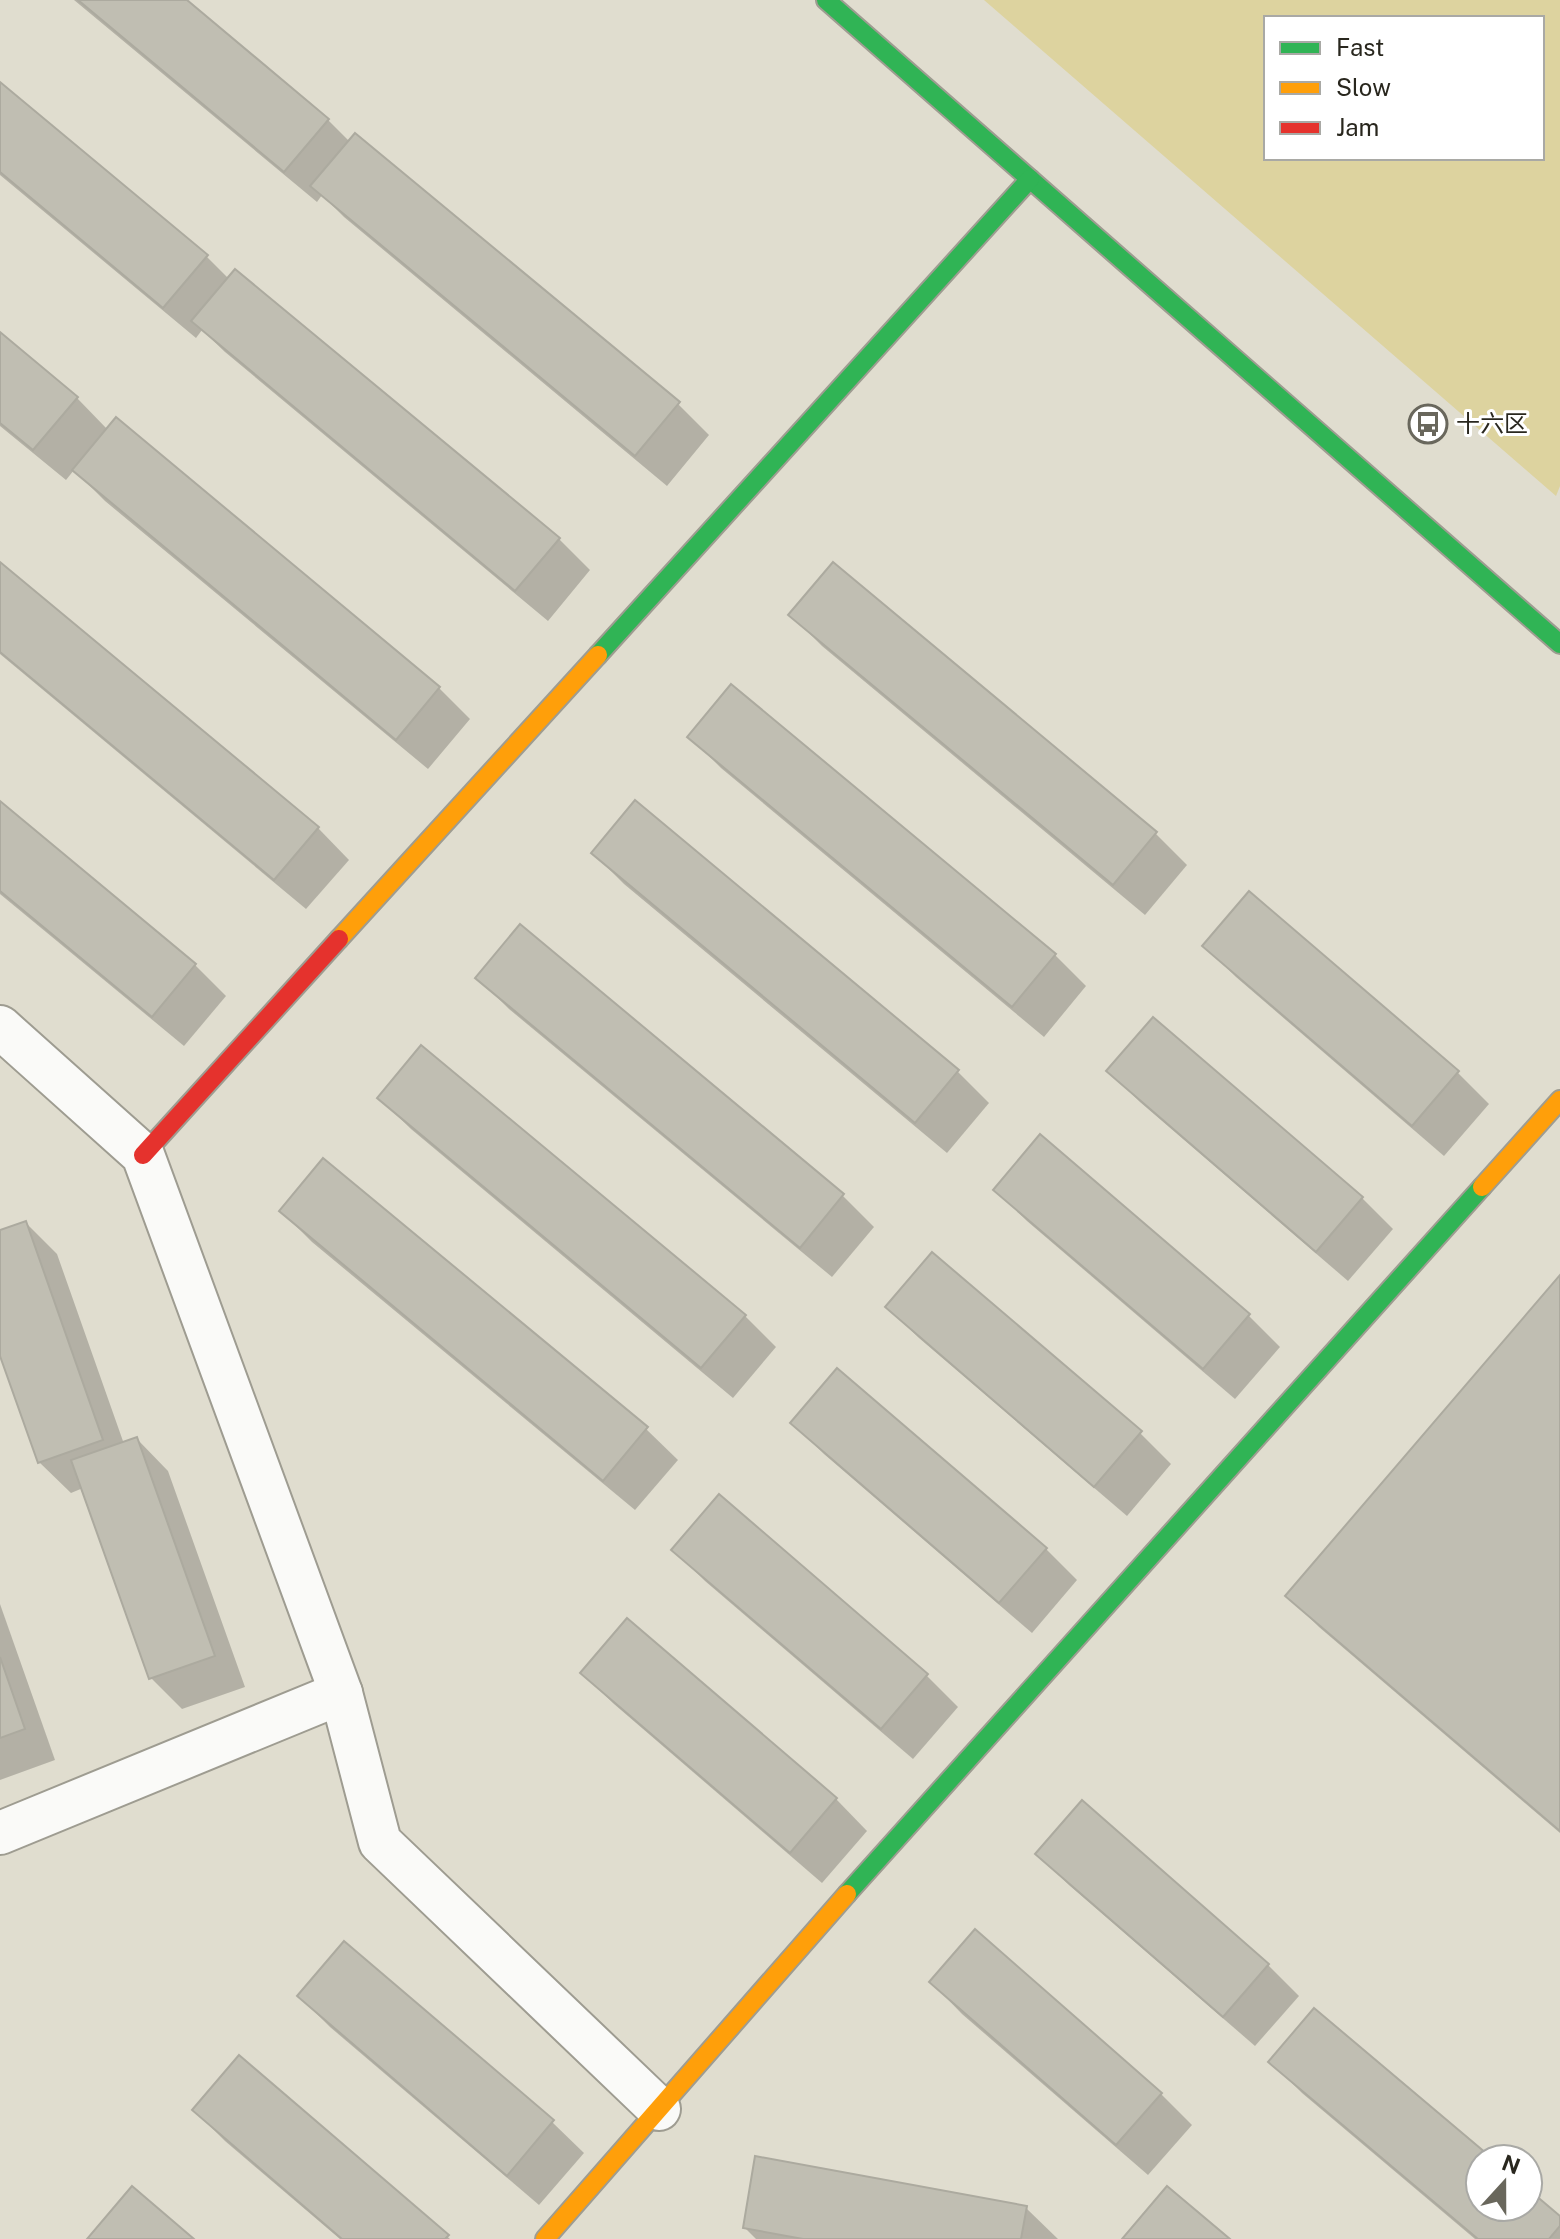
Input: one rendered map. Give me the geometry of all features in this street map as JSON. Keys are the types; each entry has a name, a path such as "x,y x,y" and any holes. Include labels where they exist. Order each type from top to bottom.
{"street":[{"path":"826,0 1560,644"},
{"path":"143,1155 1030,179"},
{"path":"0,1027 143,1155 341,1693 380,1842 659,2109"},
{"path":"545,2239 847,1894 1560,1100"},
{"path":"0,1833 341,1693"}],"shaded area":[{"path":"984,0 1560,0 1560,486 1556,496"}],"building":[{"path":"78,0 187,0 329,119 284,172"},
{"path":"0,82 208,255 163,308 0,172"},
{"path":"355,133 680,402 635,456 310,186"},
{"path":"235,269 560,538 515,591 191,321"},
{"path":"0,332 78,397 33,450 0,423"},
{"path":"116,417 440,687 396,740 72,470"},
{"path":"0,562 319,827 274,880 0,652"},
{"path":"833,562 1157,832 1113,885 788,615"},
{"path":"731,684 1056,954 1012,1007 687,737"},
{"path":"635,800 959,1070 915,1123 591,853"},
{"path":"0,801 196,964 152,1017 0,891"},
{"path":"1249,891 1459,1071 1412,1126 1202,946"},
{"path":"520,924 844,1194 800,1248 475,978"},
{"path":"1153,1017 1363,1197 1316,1252 1106,1071"},
{"path":"421,1045 746,1315 701,1368 377,1098"},
{"path":"1040,1134 1250,1314 1203,1369 993,1190"},
{"path":"323,1158 648,1427 603,1481 279,1211"},
{"path":"26,1221 103,1440 38,1463 0,1356 0,1230"},
{"path":"932,1252 1142,1431 1094,1487 885,1307"},
{"path":"1560,1275 1560,1831 1285,1596"},
{"path":"837,1368 1047,1548 999,1603 790,1423"},
{"path":"137,1437 215,1656 149,1679 71,1460"},
{"path":"719,1494 928,1674 881,1729 671,1550"},
{"path":"627,1618 837,1798 790,1853 580,1673"},
{"path":"0,1657 25,1729 0,1738"},
{"path":"1082,1800 1269,1964 1223,2017 1035,1854"},
{"path":"975,1929 1162,2093 1116,2145 929,1982"},
{"path":"344,1941 554,2120 507,2176 297,1996"},
{"path":"1314,2008 1474,2143 1464,2143 1464,2223 1544,2223 1544,2202 1560,2216 1560,2226 1549,2239 1478,2239 1268,2062"},
{"path":"239,2055 449,2235 445,2239 342,2239 192,2110"},
{"path":"755,2156 1027,2206 1021,2239 803,2239 743,2228"},
{"path":"132,2186 194,2239 87,2239"},
{"path":"1167,2186 1230,2239 1122,2239"}],"traffic: fast":[{"path":"826,0 1560,644"},
{"path":"598,655 1030,179"},
{"path":"847,1894 1482,1187"}],"traffic: slow":[{"path":"339,939 598,655"},
{"path":"1482,1187 1560,1100"},
{"path":"545,2239 847,1894"}],"traffic: jam":[{"path":"143,1155 339,939"}],"place":[{"name":"十六区","path":"1428,424"}]}
